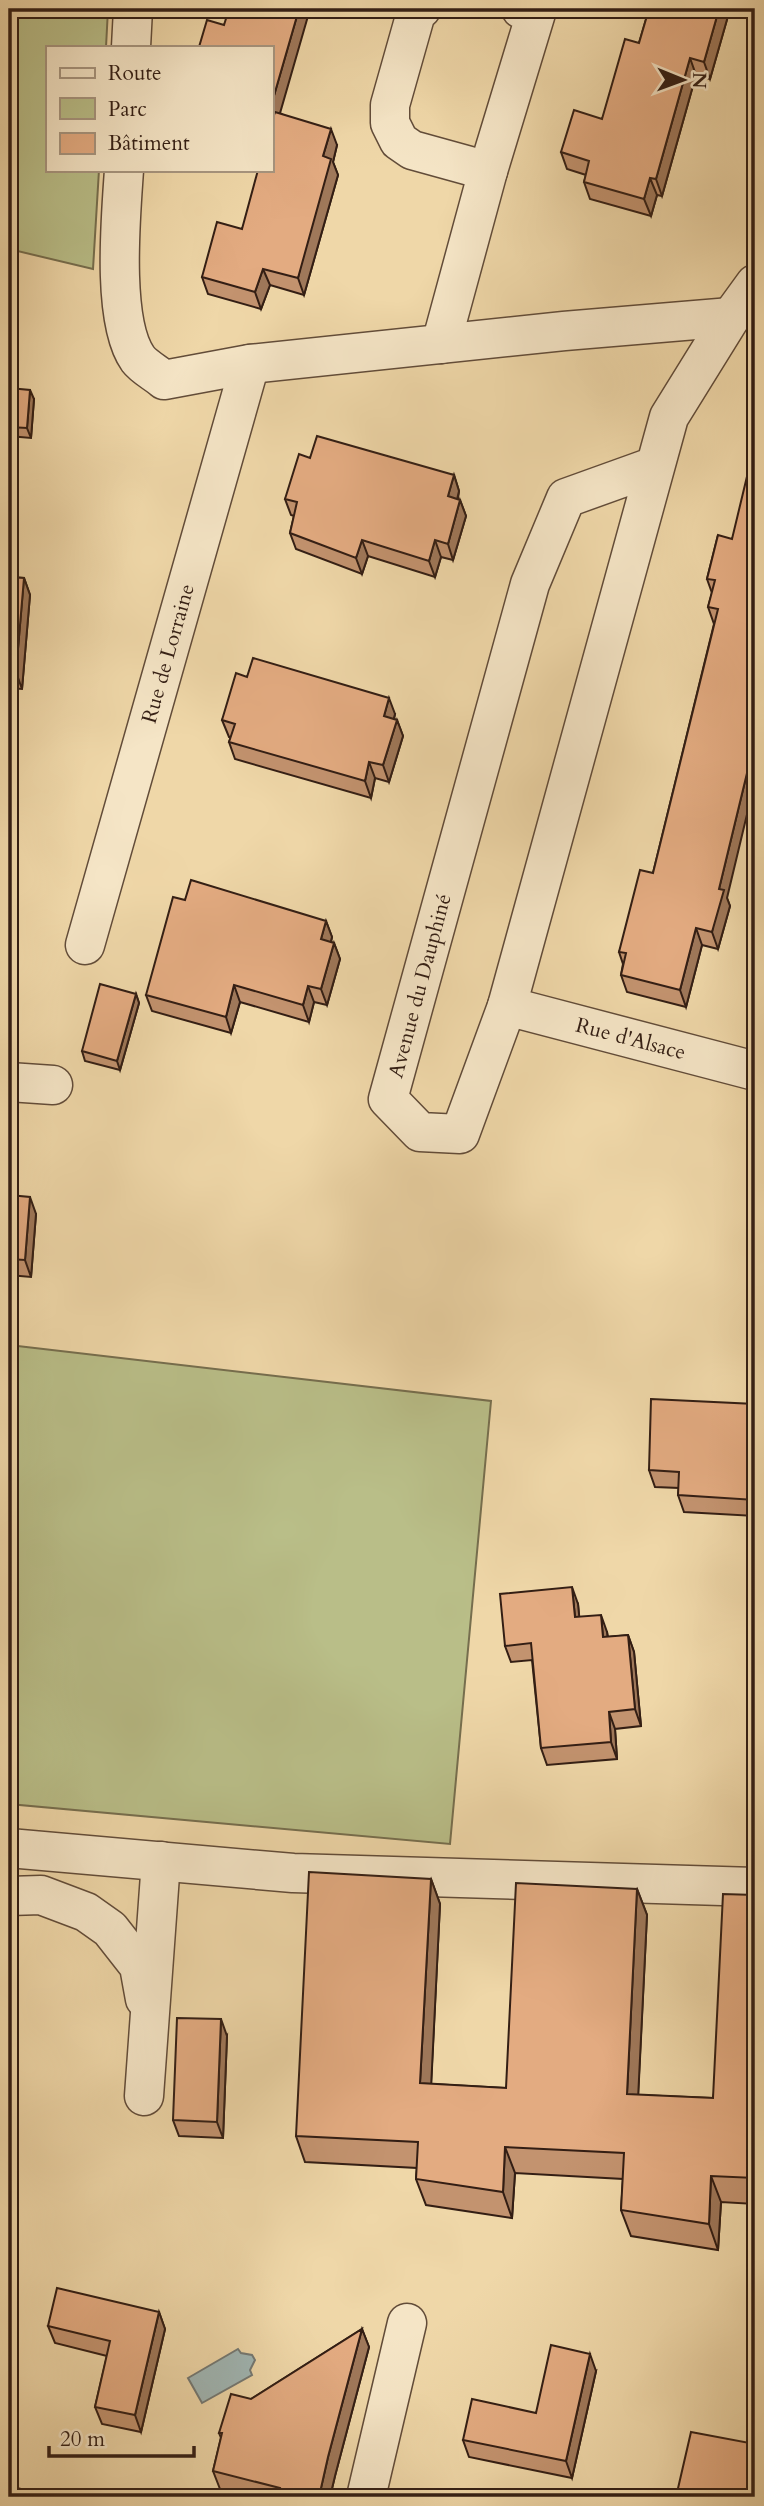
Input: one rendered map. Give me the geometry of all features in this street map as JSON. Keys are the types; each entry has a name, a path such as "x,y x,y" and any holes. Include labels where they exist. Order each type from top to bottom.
{"street":[{"path":"131,46 133,9"},
{"path":"421,9 416,13 390,105 390,123 400,141 412,150 488,171"},
{"path":"441,344 488,171 536,13 521,9"},
{"path":"124,172 120,240 127,329 138,359 164,380 250,364 731,317"},
{"name":"Avenue du Dauphiné","path":"655,466 566,498 530,584 388,1099 420,1132 460,1134 507,1006 669,416 755,284"},
{"name":"Rue de Lorraine","path":"85,945 250,364"},
{"name":"Rue d'Alsace","path":"507,1006 755,1070"},
{"path":"9,1082 53,1085"},
{"path":"9,1848 293,1872 755,1887"},
{"path":"49,1851 25,1896 94,1918 110,1929 139,1966 148,2036"},
{"path":"144,2096 161,1861"},
{"path":"366,2497 407,2323"}],"green space":[{"path":"9,9 108,9 106,46 46,46 46,172 99,172 93,269 9,249"},
{"path":"9,1345 491,1401 450,1844 9,1804"}],"water":[{"path":"238,2349 241,2353 252,2355 255,2360 250,2370 252,2375 202,2403 188,2378"}],"building":[{"path":"229,9 299,9 273,99 273,46 199,46 207,20 224,25"},
{"path":"649,9 719,9 704,62 690,58 656,179 650,178 644,199 584,182 589,161 561,152 574,110 602,119 625,39 639,43"},
{"path":"275,112 331,129 323,156 331,159 298,278 263,269 255,292 202,277 217,222 242,229 257,172 273,172"},
{"path":"9,388 30,390 27,428 9,427"},
{"path":"317,436 454,475 448,496 460,500 448,544 435,540 429,561 362,540 356,558 290,533 297,502 285,499 299,454 310,458"},
{"path":"755,443 755,740 719,889 724,890 712,932 696,928 680,990 621,975 626,953 619,952 640,870 653,873 718,609 708,607 715,580 707,579 718,535 732,539"},
{"path":"9,577 24,578 16,672 9,672"},
{"path":"253,658 389,698 384,716 397,720 383,765 369,762 365,781 229,742 235,724 222,720 236,673 247,677"},
{"path":"191,880 326,921 321,939 334,943 321,989 308,986 303,1005 234,985 226,1017 146,995 173,897 185,900"},
{"path":"100,984 136,994 117,1061 82,1051"},
{"path":"9,1195 30,1197 25,1260 9,1259"},
{"path":"651,1399 755,1404 755,1500 678,1495 679,1472 649,1470"},
{"path":"572,1587 575,1617 601,1615 603,1637 628,1635 635,1709 609,1712 611,1742 541,1748 531,1643 505,1646 500,1594"},
{"path":"309,1872 431,1879 420,2083 506,2088 516,1883 637,1889 627,2094 713,2098 723,1894 755,1895 755,2178 711,2176 709,2224 621,2210 624,2153 505,2147 503,2192 416,2179 418,2142 296,2136"},
{"path":"177,2018 221,2019 217,2122 173,2120"},
{"path":"57,2288 159,2312 135,2415 95,2407 110,2341 48,2326"},
{"path":"362,2329 319,2497 278,2497 280,2488 213,2471 222,2433 219,2433 231,2394 251,2399"},
{"path":"551,2345 590,2354 566,2461 463,2440 472,2399 536,2413"},
{"path":"691,2432 755,2444 755,2497 676,2497"},
{"path":"9,2486 37,2493 36,2497 9,2497"}]}
